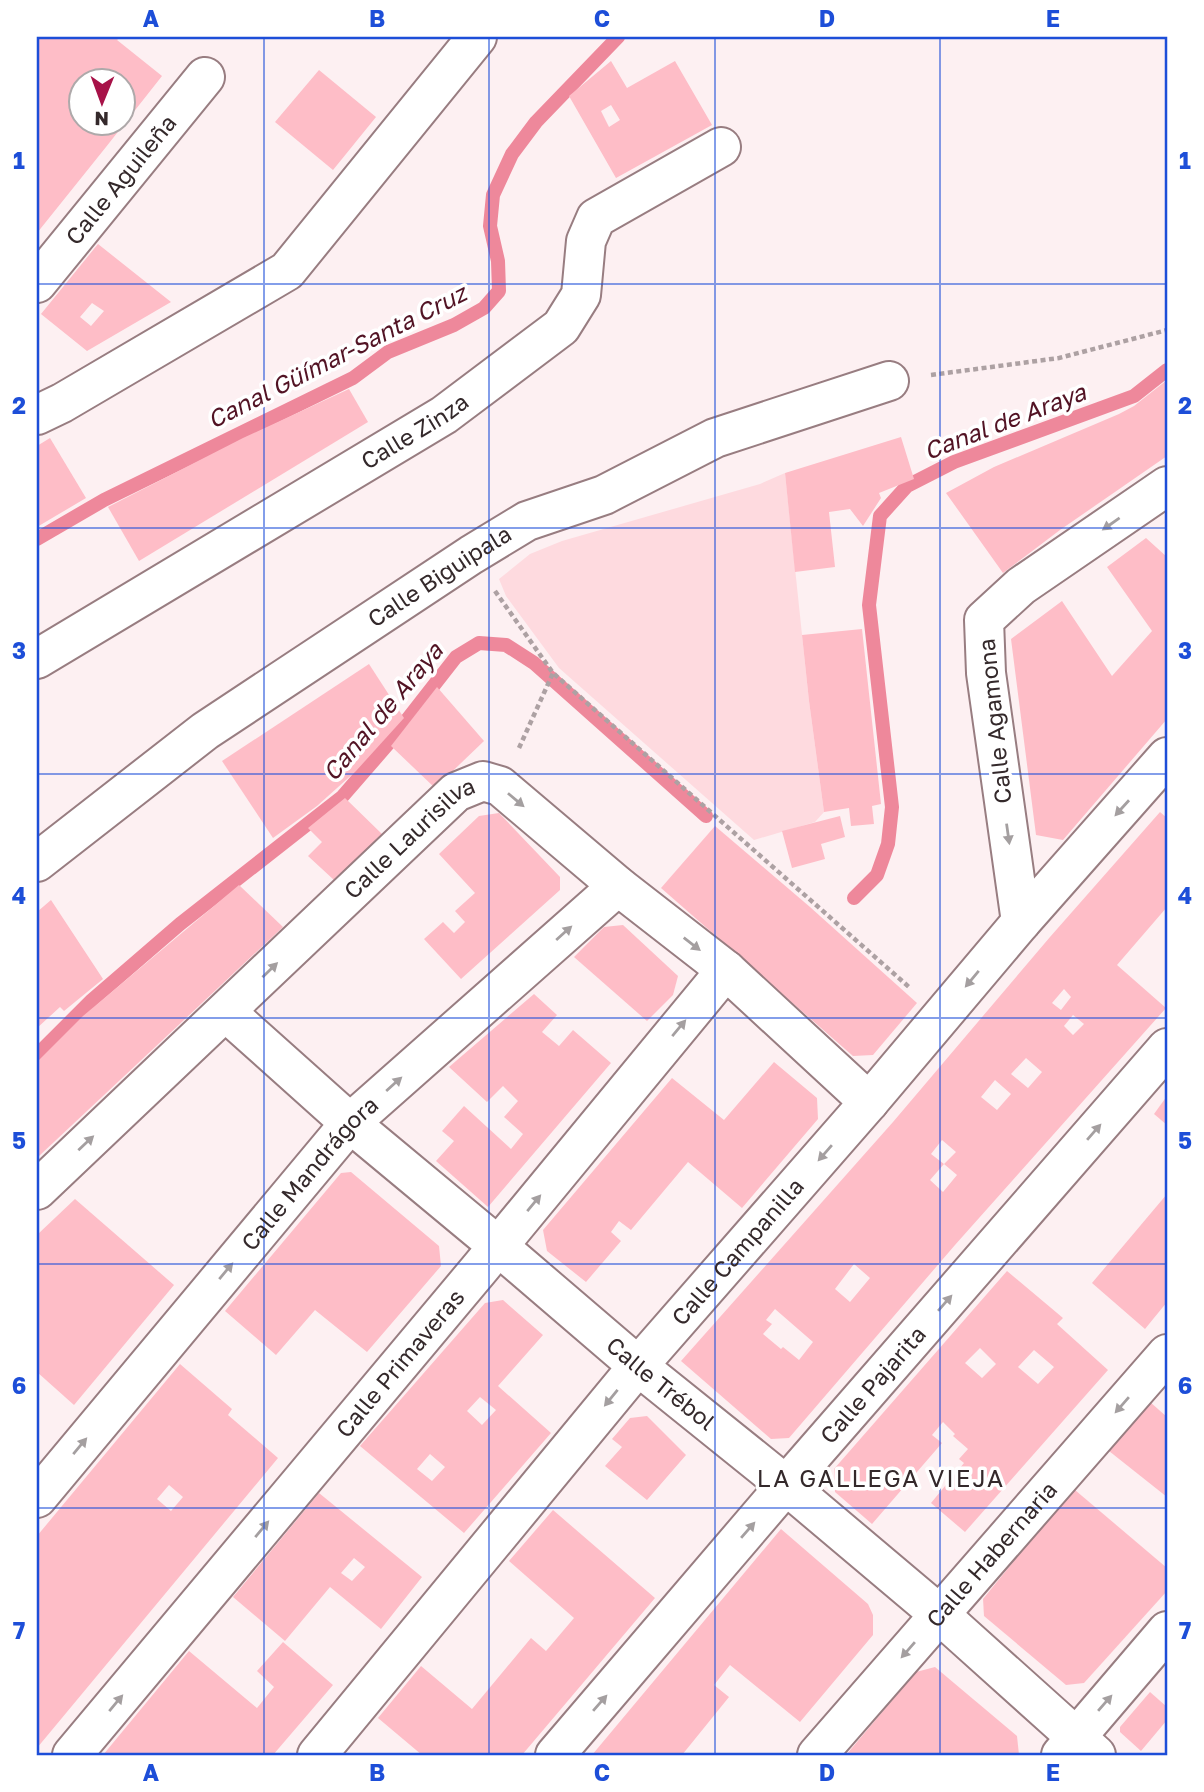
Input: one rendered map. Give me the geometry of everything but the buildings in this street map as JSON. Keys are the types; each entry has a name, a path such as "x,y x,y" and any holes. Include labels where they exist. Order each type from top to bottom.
{"street":[{"path":"37,415 287,271 477,37"},
{"name":"Calle Aguileña","path":"37,283 205,77"},
{"name":"Calle Zinza","path":"37,659 444,415 561,327 581,295 586,241 596,218 721,147"},
{"name":"Calle Biguipala","path":"37,862 205,731 471,555 527,521 604,495 715,438 889,381"},
{"name":"Calle Agamona","path":"1021,922 986,673 984,620 1021,586 1167,486"},
{"name":"Calle Campanilla","path":"317,1755 638,1366 1167,757"},
{"name":"Calle Laurisilva","path":"37,1190 456,792 483,781 500,786 618,886 726,971 869,1102"},
{"name":"Calle Mandrágora","path":"37,1498 350,1123 618,886"},
{"name":"Calle Primaveras","path":"72,1755 726,971"},
{"name":"Calle Trébol","path":"226,1012 350,1123 638,1366 786,1485 939,1614 1077,1749"},
{"name":"Calle Pajarita","path":"555,1755 1167,1048"},
{"name":"Calle Habernaria","path":"817,1755 1167,1354"},
{"path":"1077,1749 1167,1631"}],"path":[{"path":"889,381 1059,358 1167,330"},
{"path":"471,555 553,673 941,1016"},
{"path":"500,786 553,673"}],"shaded area":[{"path":"785,473 809,701 824,812 815,822 754,840 559,668 506,596 499,579 530,554 562,541 760,484"}],"waterway":[{"name":"Canal Güímar-Santa Cruz","path":"37,539 104,500 353,378 388,352 454,325 484,308 499,291 498,261 490,226 493,195 512,154 536,122 618,37"},
{"name":"Canal de Araya","path":"854,898 877,875 888,844 892,807 869,605 880,516 907,486 954,462 1134,396 1167,370"},
{"name":"Canal de Araya","path":"37,1055 92,1000 180,924 342,797 388,744 456,657 479,643 506,645 534,663 706,816"}],"district":[{"name":"LA GALLEGA VIEJA","path":"881,1479"}]}
